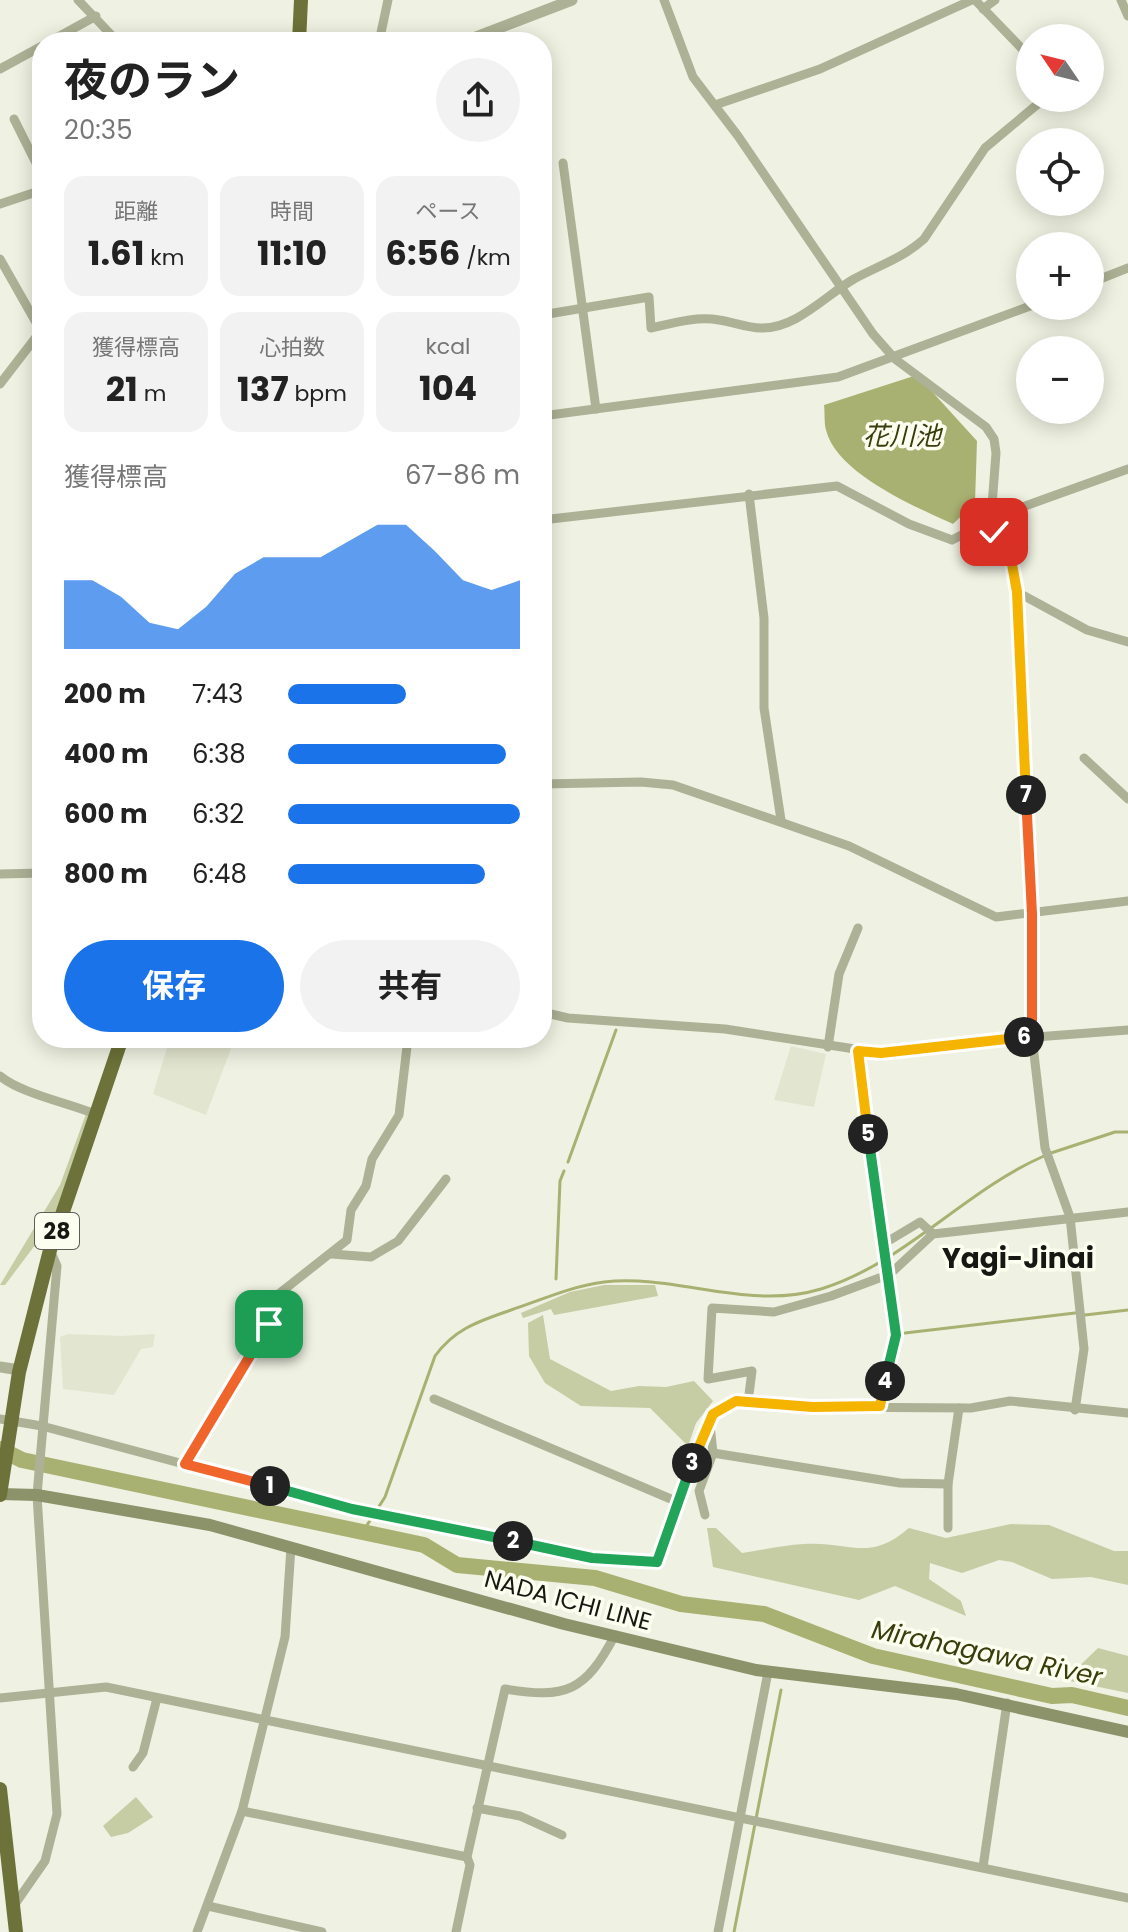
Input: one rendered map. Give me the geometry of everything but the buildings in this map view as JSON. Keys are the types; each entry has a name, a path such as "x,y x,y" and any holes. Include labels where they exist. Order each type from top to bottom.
{"highway":[{"path":"299,32 301,0"},
{"name":"28","path":"0,1494 8,1423 50,1250 118,1048"},
{"path":"0,1789 16,1932"}],"main road":[{"name":"NADA ICHI LINE","path":"0,1494 37,1491 188,1520 615,1635 768,1672 1007,1703 1128,1732"}],"street":[{"path":"78,0 110,32"},
{"path":"381,32 388,0"},
{"path":"489,32 572,0"},
{"path":"664,0 693,77 873,334 895,359 986,427 994,439 991,519 994,532 1012,564 1017,592 1032,914 1032,1037 1045,1148 1070,1217 1084,1349 1075,1410"},
{"path":"715,105 820,69 974,0 1016,43"},
{"path":"983,9 995,0"},
{"path":"1121,0 1128,16"},
{"path":"67,32 96,16"},
{"path":"0,69 32,51"},
{"path":"552,314 649,297 651,328 696,319 762,328 803,314 843,287 912,250 924,239 985,148 1028,112"},
{"path":"14,119 32,155"},
{"path":"563,163 596,409"},
{"path":"0,204 32,193"},
{"path":"0,259 32,314"},
{"path":"1104,277 1128,268"},
{"path":"552,415 838,377 895,359 1016,311"},
{"path":"0,384 32,343"},
{"path":"552,519 837,486 909,524 952,540 991,519 1128,469"},
{"path":"749,494 764,618 764,708 781,820"},
{"path":"1017,592 1087,630 1128,642"},
{"path":"1084,758 1128,799"},
{"path":"552,784 641,782 673,785 781,820 858,850 996,917 1128,901"},
{"path":"0,874 32,873"},
{"path":"828,1047 839,974 858,928"},
{"path":"552,1014 725,1029 881,1053 1128,1030"},
{"path":"185,1464 269,1324 276,1296 296,1277 332,1254 347,1240 351,1210 366,1186 372,1159 399,1115 407,1048"},
{"path":"858,1051 896,1335 880,1406"},
{"path":"0,1076 19,1090 39,1092 95,1114"},
{"path":"332,1254 371,1257 398,1241 446,1179"},
{"path":"748,1402 752,1371 708,1379 712,1308 774,1312 831,1296 889,1271 933,1234 1128,1212"},
{"path":"886,1245 920,1222 933,1234"},
{"path":"13,1907 45,1861 57,1814 37,1491 57,1266 50,1250"},
{"path":"0,1367 20,1370"},
{"path":"434,1399 678,1502"},
{"path":"8,1423 384,1515 592,1558 657,1562 713,1414 736,1401 812,1407 959,1408 1010,1401 1128,1413"},
{"path":"948,1528 948,1484 959,1408"},
{"path":"705,1515 699,1491 713,1453 710,1421"},
{"path":"713,1453 900,1483 948,1484"},
{"path":"197,1932 242,1811 285,1637 291,1547"},
{"path":"456,1932 470,1865 467,1857 505,1689 551,1695 572,1689 593,1670 615,1635"},
{"path":"718,1932 768,1672"},
{"path":"0,1698 106,1687 1128,1898"},
{"path":"133,1767 143,1753 157,1698"},
{"path":"983,1867 1007,1703"},
{"path":"477,1808 520,1816 562,1835"},
{"path":"242,1811 467,1857"},
{"path":"208,1906 322,1932"}],"shaded area":[{"path":"791,1046 826,1054 814,1107 774,1100"},
{"path":"167,1048 231,1048 206,1115 153,1094"},
{"path":"86,1114 91,1116 57,1216 5,1285 0,1285 60,1185"},
{"path":"604,1285 655,1285 658,1296 554,1315 551,1309 523,1318 521,1313 570,1292"},
{"path":"543,1315 550,1359 611,1391 639,1386 666,1387 694,1381 713,1401 696,1423 688,1446 650,1408 581,1406 545,1383 529,1356 528,1323"},
{"path":"68,1334 155,1334 153,1347 141,1349 114,1395 63,1389 60,1337"},
{"path":"1011,1524 1049,1525 1114,1551 1128,1551 1128,1585 1091,1577 1052,1579 1012,1562 999,1560 962,1573 930,1563 929,1579 961,1601 966,1616 895,1586 859,1600 713,1567 707,1528 716,1528 742,1553 804,1544 870,1548 895,1539 909,1528 946,1538"},
{"path":"1098,1648 1128,1656 1128,1693 1065,1680"},
{"path":"136,1797 153,1817 128,1833 111,1837 103,1826"}],"water":[{"name":"花川池","path":"917,375 977,441 975,503 953,524 899,498 861,475 833,446 826,430 824,405"}],"waterway":[{"path":"568,1162 616,1030"},
{"path":"1051,1153 1115,1132 1128,1132"},
{"path":"362,1533 385,1497 435,1356 451,1339 469,1327 557,1294 604,1282 658,1283 767,1296 794,1295 821,1289 880,1262 987,1188 1044,1156"},
{"path":"556,1279 560,1181 564,1171"},
{"path":"1085,1315 1128,1310"},
{"path":"905,1333 1075,1313"},
{"name":"Mirahagawa River","path":"0,1449 22,1460 424,1545 457,1565 595,1578 681,1604 764,1614 873,1656 1052,1696 1072,1695 1128,1708"},
{"path":"734,1932 781,1690"}],"district":[{"name":"Yagi-Jinai","path":"1018,1258"}],"route":[{"path":"269,1324 185,1464 352,1509 592,1558 657,1562 713,1414 736,1401 812,1407 880,1406 896,1335 883,1219 864,1110 858,1051 881,1053 932,1045 1032,1037 1032,914 1017,592 1012,564 994,532"}]}
